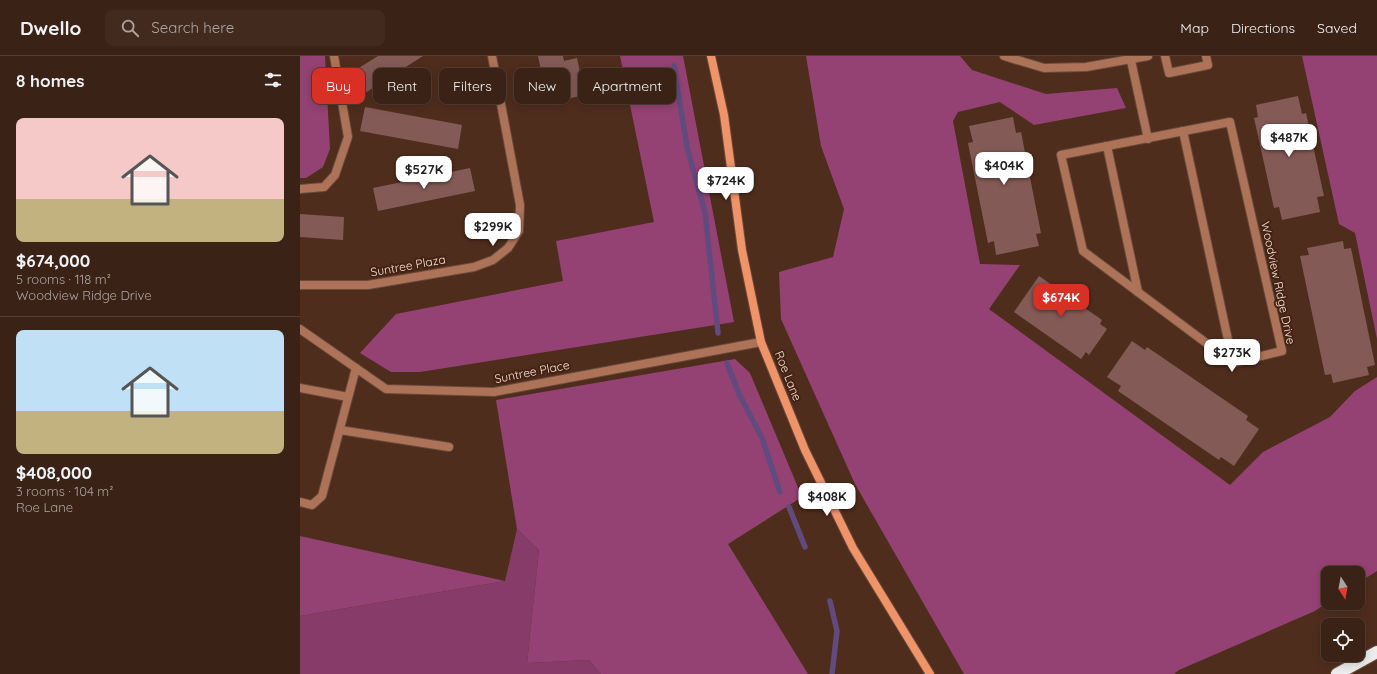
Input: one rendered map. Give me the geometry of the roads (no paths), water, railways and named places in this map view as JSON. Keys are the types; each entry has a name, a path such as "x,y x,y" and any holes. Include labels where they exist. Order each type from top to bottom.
{"highway":[{"path":"1337,674 1377,652"}],"street":[{"path":"300,189 324,187 335,176 348,137 334,56"},
{"name":"Suntree Plaza","path":"300,285 368,285 474,267 493,260 508,248 519,231 520,205 492,56"},
{"name":"Roe Lane","path":"710,56 724,116 742,250 761,342 805,450 853,548 930,674"},
{"path":"1004,56 1044,68 1086,67 1148,56"},
{"path":"1165,56 1169,73 1208,65 1206,56"},
{"path":"1130,58 1148,138"},
{"name":"Woodview Ridge Drive","path":"1230,122 1282,351 1233,363 1083,251 1061,156 1183,131 1230,122"},
{"path":"1183,131 1233,363"},
{"path":"1107,146 1138,292"},
{"name":"Suntree Place","path":"300,329 386,389 494,392 761,342"},
{"path":"300,502 312,505 322,496 356,368"},
{"path":"300,388 348,397"},
{"path":"340,430 449,447"}],"waterway":[{"path":"674,66 687,147 705,213 718,333"},
{"path":"727,363 739,394 762,438 780,492"},
{"path":"789,507 805,547"},
{"path":"830,601 837,631 832,674"}]}
